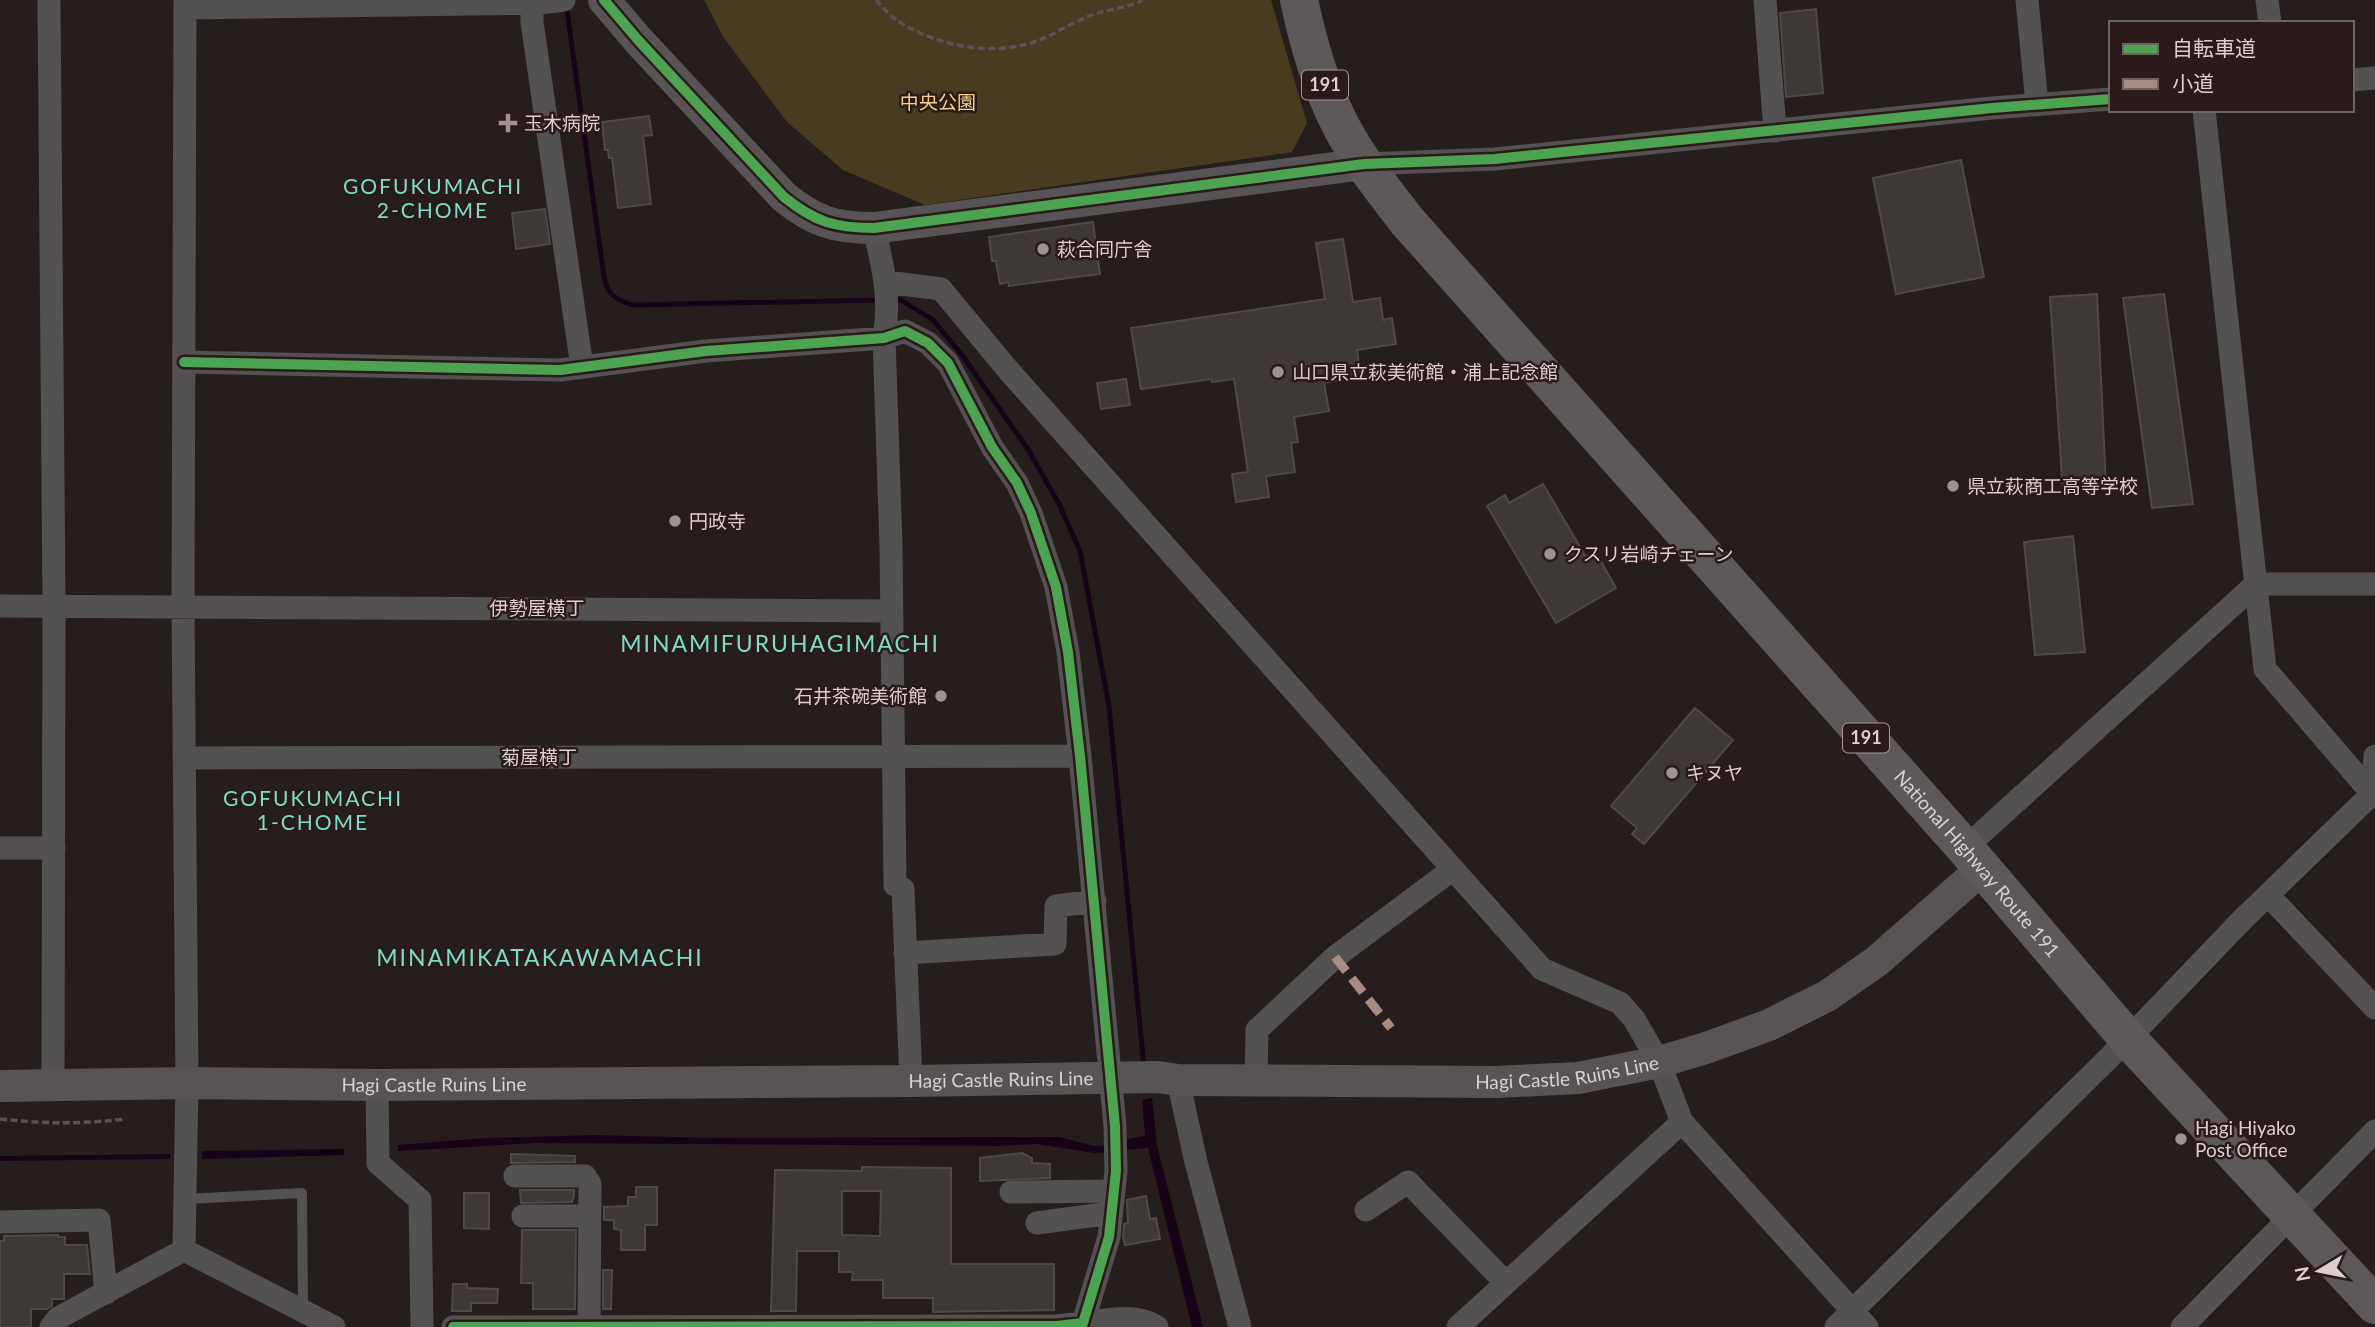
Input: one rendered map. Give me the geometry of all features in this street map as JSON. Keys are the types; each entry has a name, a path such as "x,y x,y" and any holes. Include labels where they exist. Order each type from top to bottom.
{"highway":[{"name":"National Highway Route 191","path":"1299,0 1305,26 1337,118 1364,164 1406,221 1974,858 2128,1039 2375,1305"},
{"name":"National Highway Route 191","path":"1321,0 1327,34 1353,111 1364,164"}],"main road":[{"path":"604,0 784,197 803,213 823,223 846,228 874,228 1364,164"},
{"name":"Hagi Castle Ruins Line","path":"0,1086 911,1081 1110,1077 1496,1082 1578,1078 1659,1062 1706,1048 1769,1025 1827,996 1877,961 1974,858"}],"street":[{"path":"48,0 54,606 53,1086"},
{"path":"184,1250 187,1083 183,605 185,4 562,0"},
{"path":"1765,0 1775,131"},
{"path":"2027,0 2037,104"},
{"path":"2267,0 2270,21"},
{"path":"532,1 532,22 582,367"},
{"path":"2354,80 2375,78"},
{"path":"1364,164 1495,159 2037,104 2109,99"},
{"path":"2204,112 2265,669 2374,794"},
{"path":"874,228 886,307 895,886 903,889 911,1081"},
{"path":"184,362 560,370 706,351 886,307 941,289 1009,371 1542,969 1620,1003 1634,1019 1659,1062 1682,1122 1859,1318"},
{"path":"886,307 905,331 928,343 948,363 979,424 1017,483 1031,513 1058,600 1068,652 1080,756 1115,1126 1114,1192 1109,1237 1083,1323"},
{"path":"1974,858 2256,584 2375,584"},
{"name":"伊勢屋横丁","path":"0,606 891,611"},
{"path":"1836,1327 1859,1318 2268,895 2374,794 2375,755"},
{"name":"菊屋横丁","path":"185,758 1080,756"},
{"path":"0,848 54,848"},
{"path":"1256,1080 1257,1030 1335,957 1453,869"},
{"path":"2268,895 2375,1008"},
{"path":"905,953 1055,944 1056,906 1094,901"},
{"path":"1168,1078 1196,1162 1240,1327"},
{"path":"377,1084 378,1163 420,1200 422,1327"},
{"path":"1458,1327 1682,1122"},
{"path":"2182,1327 2375,1131"},
{"path":"515,1176 585,1176 590,1184 589,1326"},
{"path":"1366,1210 1408,1182 1506,1283"},
{"path":"1011,1192 1114,1192"},
{"path":"1037,1223 1114,1192"},
{"path":"523,1216 590,1216"},
{"path":"0,1222 99,1220 106,1293"},
{"path":"51,1327 58,1318 184,1250"},
{"path":"184,1250 334,1327"},
{"path":"453,1327 1058,1327 1125,1318 1147,1320 1157,1327"}],"lane":[{"path":"186,1199 302,1194 303,1312"}],"path":[{"path":"876,0 895,19 924,34 960,46 997,49 1034,42 1088,16 1143,0"},
{"path":"0,1119 76,1125 126,1119"}],"green space":[{"name":"中央公園","path":"704,0 1271,0 1307,123 1292,152 925,205 843,170 787,122 724,38"}],"shaded area":[{"path":"1152,1098 1157,1145 1203,1327 1192,1327 1148,1148 1125,1150 1123,1140 1145,1136 1142,1100"},
{"path":"595,1135 712,1138 1060,1137 1094,1146 1108,1145 1109,1152 1094,1153 1037,1144 535,1143 398,1151 398,1145 486,1138"},
{"path":"344,1149 344,1155 202,1159 202,1151"},
{"path":"171,1154 170,1159 0,1161 0,1156"}],"building":[{"path":"1816,9 1823,93 1786,97 1780,13"},
{"path":"649,116 652,135 643,136 651,204 618,208 612,158 609,158 608,150 605,150 602,122"},
{"path":"1961,160 1984,277 1896,294 1873,178"},
{"path":"545,209 550,244 516,249 512,213"},
{"name":"萩合同庁舎","path":"1093,222 1100,274 1009,286 1008,282 1000,284 996,261 992,261 989,237"},
{"name":"山口県立萩美術館・浦上記念館","path":"1343,239 1353,302 1380,298 1383,320 1392,318 1396,344 1357,350 1361,377 1324,383 1329,411 1294,417 1298,442 1291,443 1295,472 1266,476 1269,497 1236,502 1232,474 1248,472 1234,379 1212,382 1211,379 1141,389 1131,328 1325,299 1316,243"},
{"path":"2097,294 2106,486 2063,493 2050,297"},
{"path":"2164,294 2193,504 2152,508 2123,298"},
{"path":"1126,379 1130,405 1101,409 1097,383"},
{"name":"クスリ岩崎チェーン","path":"1543,484 1586,557 1595,551 1616,588 1556,623 1487,506 1505,495 1509,503"},
{"path":"2073,536 2085,652 2035,655 2024,542"},
{"name":"キヌヤ","path":"1695,708 1733,740 1644,844 1632,834 1637,828 1611,806"},
{"path":"1022,1153 1032,1158 1032,1163 1050,1164 1050,1178 980,1181 980,1158"},
{"path":"511,1154 575,1156 575,1162 511,1163"},
{"path":"862,1167 951,1168 951,1264 1054,1264 1054,1310 933,1312 933,1298 883,1298 883,1280 852,1280 853,1272 839,1272 839,1251 797,1251 796,1311 771,1311 775,1170 862,1171","holes":["842,1191 881,1191 880,1236 842,1235"]},
{"path":"636,1187 657,1187 657,1225 645,1225 645,1250 621,1250 621,1230 614,1229 614,1220 604,1220 604,1207 628,1206 628,1197 636,1197"},
{"path":"520,1190 574,1190 574,1196 572,1202 521,1203"},
{"path":"464,1193 489,1193 489,1229 464,1228"},
{"path":"1146,1196 1150,1219 1156,1218 1160,1239 1125,1245 1123,1237 1124,1224 1128,1223 1127,1200"},
{"path":"522,1230 576,1230 575,1309 533,1309 533,1283 521,1283"},
{"path":"4,1236 65,1237 65,1245 87,1245 90,1274 64,1274 64,1299 52,1299 52,1306 47,1309 31,1309 31,1327 0,1327 0,1241 4,1241"},
{"path":"603,1270 612,1270 611,1309 603,1309"},
{"path":"453,1284 467,1284 467,1288 498,1289 497,1303 471,1303 471,1311 452,1311"}],"waterway":[{"path":"566,4 604,277 613,295 632,305 880,300"},
{"path":"894,300 901,300 933,320 962,355 1029,451 1059,504 1080,551 1109,706 1144,1067"}],"marked path":[{"path":"1335,957 1391,1028"}],"cycle path":[{"path":"604,0 784,197 816,218 837,225 860,228 1364,164 1495,159 1992,108 2109,99"},
{"path":"184,362 560,370 706,351 884,338 905,331 928,343 948,363 992,447 1017,483 1031,513 1056,587 1068,652 1080,756 1115,1126 1116,1171 1109,1237 1083,1323 1057,1326 453,1327"}],"place":[{"name":"玉木病院","path":"508,123"},
{"name":"萩合同庁舎","path":"1043,249"},
{"name":"山口県立萩美術館・浦上記念館","path":"1278,372"},
{"name":"県立萩商工高等学校","path":"1953,486"},
{"name":"円政寺","path":"675,521"},
{"name":"クスリ岩崎チェーン","path":"1550,554"},
{"name":"石井茶碗美術館","path":"941,696"},
{"name":"キヌヤ","path":"1672,773"},
{"name":"Hagi Hiyako Post Office","path":"2181,1139"}],"district":[{"name":"GOFUKUMACHI 2-CHOME","path":"433,199"},
{"name":"MINAMIFURUHAGIMACHI","path":"780,644"},
{"name":"GOFUKUMACHI 1-CHOME","path":"313,811"},
{"name":"MINAMIKATAKAWAMACHI","path":"540,958"}]}
